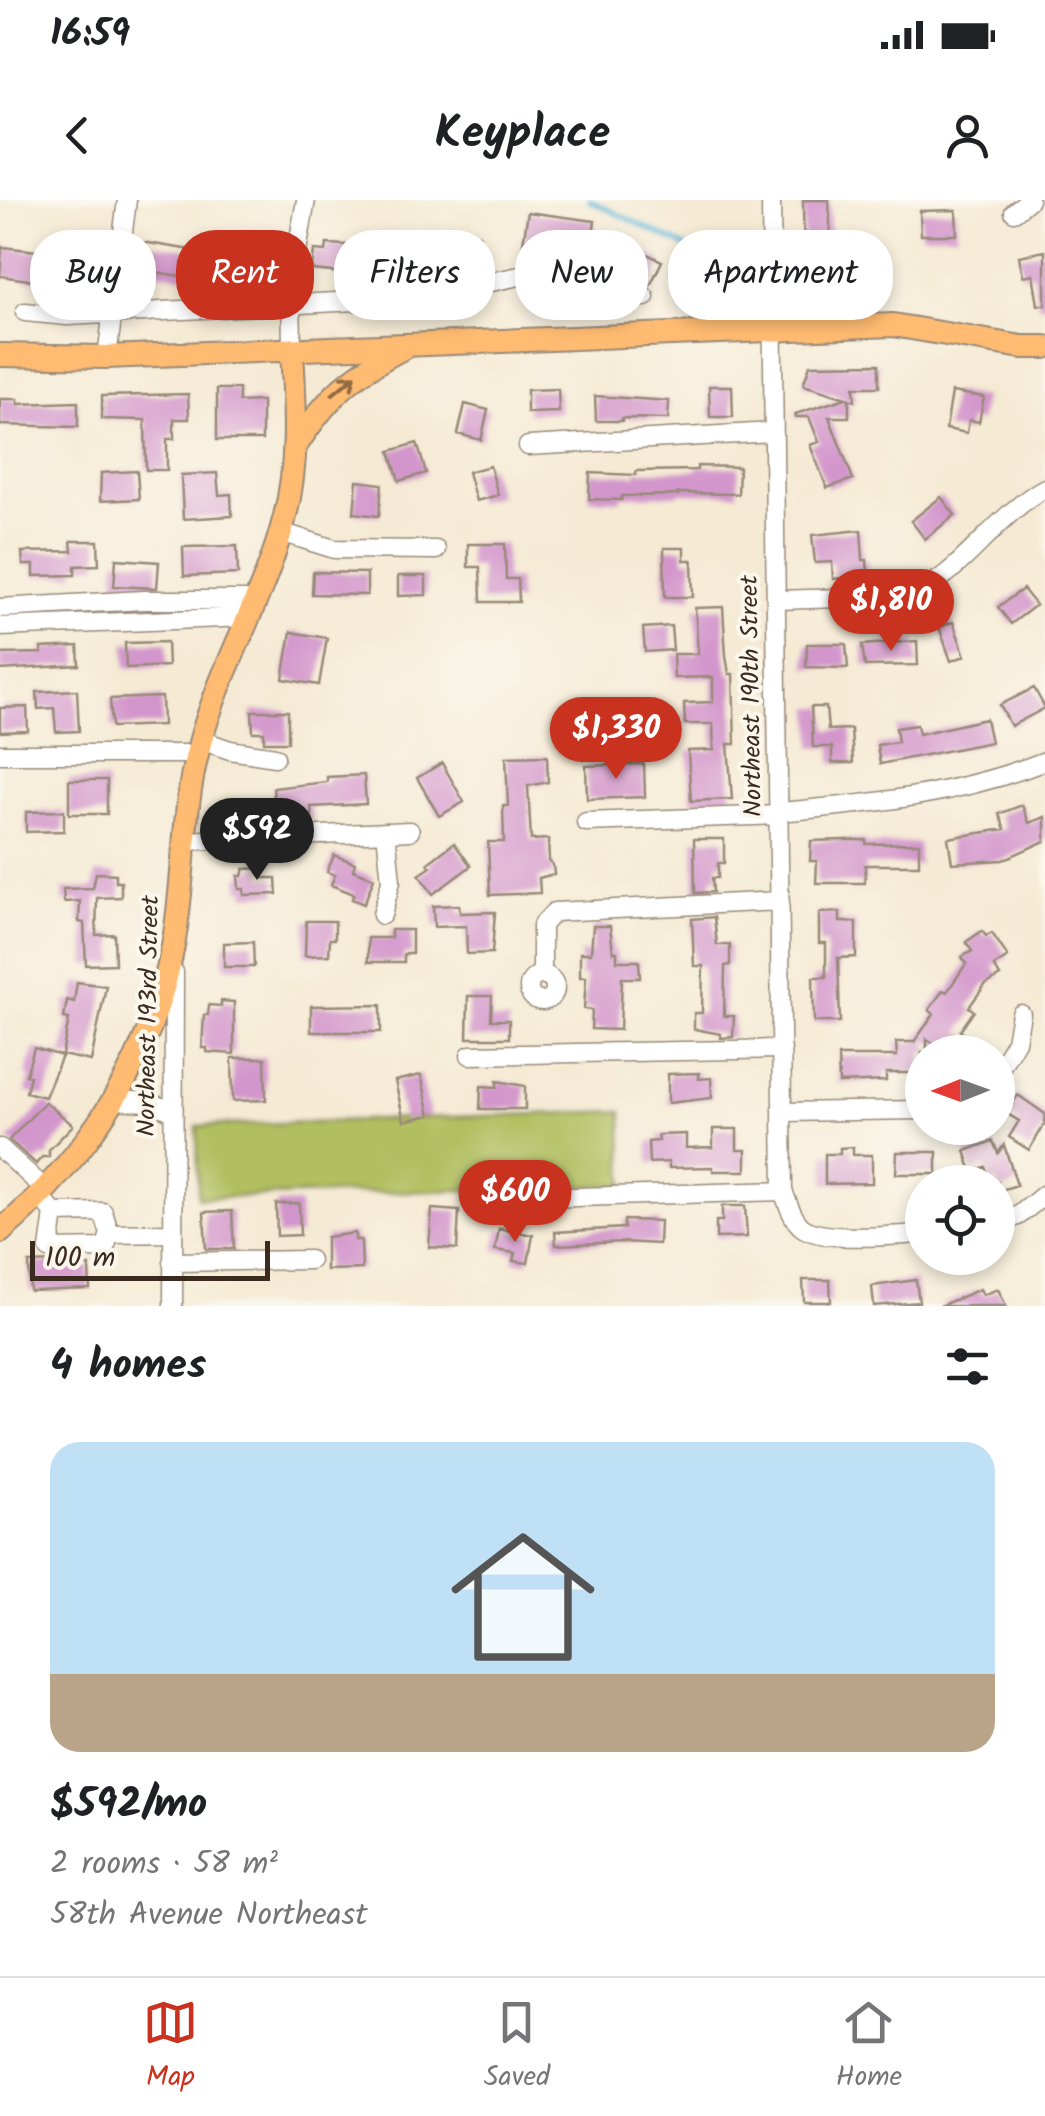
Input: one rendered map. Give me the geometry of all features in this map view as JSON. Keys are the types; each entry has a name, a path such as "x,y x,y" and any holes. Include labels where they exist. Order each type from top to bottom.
{"main road":[{"path":"0,355 107,357 893,325 1022,347 1045,347"},
{"path":"295,446 322,407 346,382 411,344"},
{"name":"Northeast 193rd Street","path":"174,944 198,747 281,532 290,491 295,446 292,350"},
{"path":"0,1232 47,1200 114,1100 154,1016 174,944"}],"street":[{"path":"123,230 127,200"},
{"path":"300,230 306,200"},
{"name":"Northeast 190th Street","path":"772,200 784,1191"},
{"path":"1014,212 1029,200"},
{"path":"314,301 414,298 515,277"},
{"path":"26,312 30,312"},
{"path":"107,357 111,320"},
{"path":"291,320 292,350"},
{"path":"528,446 774,432"},
{"path":"776,600 908,596 922,591 1001,519 1045,488"},
{"path":"281,532 334,549 436,550"},
{"path":"0,608 144,600 252,609"},
{"path":"0,627 252,609"},
{"path":"0,754 198,747 276,757"},
{"path":"586,822 779,813 875,804 946,793 1045,760"},
{"path":"184,841 410,831"},
{"path":"382,914 391,881 386,832"},
{"path":"542,975 542,925 554,912 780,901"},
{"name":"Northeast 193rd Street","path":"172,1306 174,944"},
{"path":"1015,1043 1021,1014"},
{"path":"470,1055 782,1050"},
{"path":"114,1100 147,1102 173,1111"},
{"path":"783,1112 905,1110"},
{"path":"0,1148 47,1200 103,1212 110,1234 104,1248 49,1248 47,1200"},
{"path":"543,1198 784,1191 802,1226 821,1235 905,1234"},
{"path":"1015,1217 1045,1194"},
{"path":"110,1234 173,1233"},
{"path":"172,1262 310,1260"}],"green space":[{"path":"622,1111 624,1185 198,1198 197,1126"}],"building":[{"path":"803,200 829,200 830,230 803,230"},
{"path":"956,210 957,235 921,235 920,211"},
{"path":"528,212 595,221 594,230 525,230"},
{"path":"156,244 176,248 176,275 156,272"},
{"path":"327,244 334,244 334,272 314,270 314,250 326,251"},
{"path":"2,247 30,250 30,280 0,276"},
{"path":"1045,251 1045,305 1038,305 1033,274 1023,276 1019,256"},
{"path":"648,254 662,261 648,285"},
{"path":"879,364 879,387 854,387 855,401 849,399 849,417 829,417 853,479 827,488 810,445 819,442 809,417 795,414 846,398 803,385 810,365"},
{"path":"709,386 732,386 733,417 710,417"},
{"path":"217,389 239,389 239,402 262,401 262,440 217,440"},
{"path":"558,389 559,412 527,413 527,390"},
{"path":"952,392 984,397 979,422 969,420 967,433 946,429"},
{"path":"188,394 189,419 174,419 174,439 167,439 167,470 146,470 145,420 102,419 102,396"},
{"path":"595,396 669,401 668,419 596,421"},
{"path":"0,399 18,399 18,404 78,402 78,427 0,425"},
{"path":"465,404 488,410 481,440 458,434"},
{"path":"417,443 426,473 399,481 390,451"},
{"path":"490,466 498,495 476,501 468,472"},
{"path":"697,466 739,467 738,494 678,493 622,496 621,500 589,499 590,473 636,475 636,471 697,470"},
{"path":"137,471 139,499 100,501 101,473"},
{"path":"217,473 219,495 231,494 232,516 183,519 181,475"},
{"path":"357,481 382,484 379,516 354,513"},
{"path":"941,497 955,515 925,539 911,521"},
{"path":"861,530 868,575 833,579 832,562 815,563 812,535"},
{"path":"71,541 98,541 99,565 75,566 75,575 34,576 34,565 23,565 22,552 72,551"},
{"path":"468,544 505,544 506,579 518,579 519,602 481,602 480,567 468,567"},
{"path":"237,546 238,574 184,576 183,547"},
{"path":"664,548 684,548 684,560 692,560 693,597 665,597"},
{"path":"116,559 159,562 157,588 114,586"},
{"path":"313,572 367,573 367,595 312,594"},
{"path":"398,576 426,576 426,595 398,596"},
{"path":"1023,589 1036,605 1011,624 998,607"},
{"path":"723,607 726,656 729,674 733,674 735,744 728,744 732,799 691,801 688,751 714,750 713,724 685,724 684,703 713,702 713,677 674,678 673,654 698,654 695,608"},
{"path":"953,622 965,656 951,661 939,627"},
{"path":"671,626 673,650 645,652 643,628"},
{"path":"291,632 327,638 319,685 283,679"},
{"path":"917,641 918,665 865,666 862,645"},
{"path":"167,642 168,666 126,668 125,643"},
{"path":"807,644 846,644 848,668 806,667"},
{"path":"78,646 79,665 0,670 0,654 42,653 41,648"},
{"path":"1034,688 1045,708 1011,726 1000,705"},
{"path":"77,690 79,731 56,732 54,708 38,709 37,692"},
{"path":"162,697 163,725 112,727 110,699"},
{"path":"27,707 28,731 0,732 0,708"},
{"path":"811,707 826,707 828,730 851,729 853,763 832,763 832,747 813,747"},
{"path":"252,711 288,711 288,742 264,742 264,732 253,732"},
{"path":"986,719 991,742 880,764 877,745 898,742 896,728 917,725 919,734"},
{"path":"547,756 548,782 528,786 531,840 548,839 554,874 539,878 540,893 490,895 488,842 504,842 503,806 508,806 506,757"},
{"path":"442,763 464,802 439,816 417,778"},
{"path":"644,764 645,797 587,799 586,766"},
{"path":"364,775 366,804 311,807 312,819 277,823 273,788 327,782 327,777"},
{"path":"69,780 107,780 107,814 69,814"},
{"path":"1022,805 1029,823 1045,817 1045,841 1003,860 952,863 948,838 1005,829 999,814"},
{"path":"64,811 64,831 26,832 26,812"},
{"path":"694,839 724,839 724,863 718,863 718,878 712,878 713,892 695,893"},
{"path":"866,840 866,844 919,843 919,865 865,865 865,883 816,883 817,861 810,861 811,841"},
{"path":"454,843 471,866 433,894 419,875"},
{"path":"334,855 355,863 353,870 374,878 364,904 352,899 354,894 331,885 335,875 327,872"},
{"path":"262,868 263,878 276,878 277,894 244,895 238,876 242,876 244,869"},
{"path":"96,873 116,874 116,882 121,882 121,897 97,898 96,935 114,934 115,964 86,965 80,901 64,902 63,889 93,888"},
{"path":"459,905 460,913 495,912 492,953 467,954 466,926 434,927 433,906"},
{"path":"840,912 840,922 856,922 856,957 838,958 840,1022 814,1022 813,977 826,977 826,943 819,943 819,913"},
{"path":"714,917 717,945 730,945 730,965 725,966 724,1016 734,1016 733,1037 721,1038 721,1034 694,1029 694,1013 702,1013 703,966 694,966 692,919"},
{"path":"306,921 335,921 335,939 330,939 329,955 305,956"},
{"path":"593,926 610,926 617,961 639,961 640,978 622,978 620,1030 591,1029 592,1010 584,1009 586,977 580,977 580,953 591,953"},
{"path":"391,930 412,930 412,954 404,954 404,962 368,962 368,938 391,938"},
{"path":"982,931 986,936 992,933 1008,957 994,966 1000,976 985,985 969,1007 974,1011 960,1031 966,1035 919,1035 934,1014 929,1010 966,964 962,957 972,951 966,942"},
{"path":"253,942 254,967 224,967 224,943"},
{"path":"77,982 106,986 91,1061 62,1055 69,1019 64,1018 67,1000 74,1002"},
{"path":"468,996 492,996 491,1020 509,1020 509,1038 467,1038"},
{"path":"221,1001 234,1002 234,1054 207,1052 207,1048 202,1048 204,1015 208,1015 209,1005 221,1006"},
{"path":"381,1005 381,1032 311,1032 311,1006"},
{"path":"896,1042 905,1042 905,1073 886,1073 886,1081 839,1083 838,1056 897,1056"},
{"path":"34,1048 62,1056 45,1097 26,1092 30,1076 26,1075"},
{"path":"232,1058 265,1058 266,1100 233,1101"},
{"path":"699,1073 699,1079 711,1078 712,1098 668,1103 668,1074"},
{"path":"421,1075 430,1115 404,1121 395,1081"},
{"path":"497,1081 525,1086 525,1109 480,1109 481,1086 497,1087"},
{"path":"1018,1095 1045,1114 1045,1124 1029,1150 1015,1141 1019,1121 1015,1119"},
{"path":"45,1102 73,1125 49,1150 49,1157 42,1157 36,1164 9,1140"},
{"path":"713,1129 737,1129 737,1150 746,1150 746,1171 669,1168 669,1162 649,1163 648,1142 659,1141 658,1135 686,1134 686,1148 713,1147"},
{"path":"995,1145 998,1153 1004,1145 1010,1165 970,1165 965,1151"},
{"path":"853,1147 853,1155 872,1155 872,1183 825,1184 825,1154 840,1154 840,1148"},
{"path":"897,1152 937,1152 937,1165 905,1165 905,1174 896,1174"},
{"path":"299,1203 300,1235 277,1236 276,1204"},
{"path":"722,1206 745,1206 747,1237 716,1238 716,1221 722,1221"},
{"path":"432,1209 459,1211 457,1249 429,1247"},
{"path":"232,1211 234,1249 206,1249 204,1212"},
{"path":"624,1220 660,1221 659,1244 556,1245 555,1232 624,1228"},
{"path":"499,1229 533,1235 528,1263 513,1261 515,1253 495,1250"},
{"path":"355,1233 355,1240 361,1240 362,1269 326,1270 326,1237"},
{"path":"84,1261 84,1266 89,1266 90,1289 30,1291 29,1263"},
{"path":"803,1280 830,1280 831,1302 804,1302"},
{"path":"916,1280 919,1302 874,1306 872,1286"},
{"path":"980,1289 983,1295 998,1289 1006,1306 940,1306"}],"waterway":[{"path":"589,200 668,238"}]}
